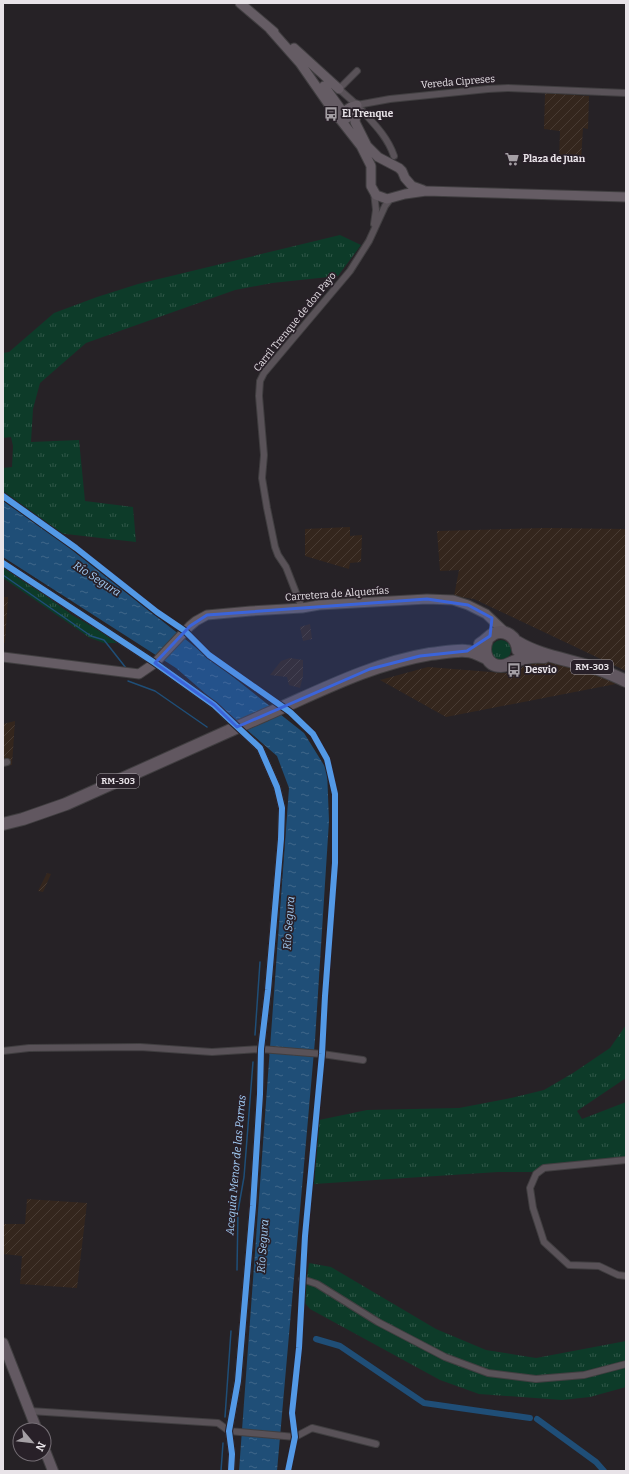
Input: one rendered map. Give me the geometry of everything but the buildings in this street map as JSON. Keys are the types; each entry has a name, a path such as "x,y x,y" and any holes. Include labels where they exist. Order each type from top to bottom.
{"highway":[{"name":"RM-303","path":"467,651 498,633 506,633 511,635 517,642 538,653 596,668 626,681"},
{"path":"486,658 484,649 488,638"},
{"path":"512,662 518,653 517,642"},
{"name":"RM-303","path":"3,824 24,819 66,804 370,669 442,652 467,651 486,658 489,662 498,666 508,665 512,662 538,656 556,658"}],"main road":[{"path":"242,4 339,89"},
{"path":"270,29 300,64 355,138"},
{"path":"294,48 313,70 368,147 378,156 392,160 402,171 405,178 412,186 426,191"},
{"path":"368,147 355,122 357,105 348,108 344,114 344,120 368,159 371,166 371,186 374,192 380,197 395,197 426,191 626,197"},
{"path":"371,176 379,166 392,160"},
{"path":"395,197 403,189 405,178"},
{"name":"Carretera de Alquerías","path":"3,657 139,674 155,663 196,620 207,615 251,610 427,599 443,599 468,605 492,618 506,633"},
{"path":"488,638 493,623 492,618"},
{"path":"3,1343 34,1422"}],"street":[{"path":"357,72 339,89 357,105 383,134 392,149 392,160"},
{"name":"Vereda Cipreses","path":"357,105 390,99 495,88 626,93"},
{"path":"369,241 376,210 374,192"},
{"path":"369,241 380,215 395,197"},
{"name":"Carril Trenque de don Payo","path":"302,608 286,567 278,555 275,547 267,508 262,478 264,455 259,396 260,381 264,373 350,271 369,241"},
{"path":"3,563 155,663 214,705 260,748 278,787 282,808 281,839 268,990 261,1049 260,1094 252,1214 238,1381 229,1431 232,1454 231,1471"},
{"path":"3,1051 29,1048 132,1047 212,1052 261,1049 322,1054 363,1060"},
{"path":"626,1160 544,1168 536,1174 530,1188 533,1208 544,1242 568,1265 599,1266 618,1275 626,1276"},
{"path":"302,1279 316,1284 378,1322 445,1357 488,1373 536,1379 584,1376 626,1364"},
{"path":"30,1411 218,1423 229,1431 295,1437 312,1428 376,1444"}],"highlighted area":[{"path":"427,599 468,605 492,618 490,636 467,651 420,656 370,669 237,727 214,705 155,663 190,626 207,615"}],"shaded area":[{"path":"545,93 589,96 588,129 583,128 581,160 559,160 560,131 544,129"},
{"path":"350,527 350,536 362,535 361,562 350,563 349,569 305,556 305,529"},
{"path":"545,528 626,529 626,671 474,599 454,596 459,570 440,571 437,531"},
{"path":"3,597 8,597 5,643 3,643"},
{"path":"310,624 312,639 303,641 300,627"},
{"path":"290,658 303,660 303,676 300,688 289,685 287,677 270,675 281,661"},
{"path":"541,661 568,666 621,683 446,717 380,680 428,667 515,674 527,663"},
{"path":"15,721 12,765 3,766 3,724"},
{"path":"47,873 51,874 43,892 38,891"},
{"path":"27,1199 87,1203 77,1288 20,1284 22,1256 3,1254 3,1224 25,1224"}],"green space":[{"path":"340,235 361,245 338,276 272,283 235,290 86,343 40,383 33,409 31,442 79,440 85,501 133,507 136,542 57,533 3,494 3,468 12,467 13,446 11,437 3,438 3,353 9,352 54,313 138,284"},
{"path":"3,564 72,615 121,643 104,643 90,638 3,578"},
{"path":"497,640 505,640 511,646 511,654 505,660 497,660 491,654 491,646"},
{"path":"626,1025 626,1078 577,1111 582,1119 626,1102 626,1157 531,1172 498,1172 314,1184 319,1120 367,1110 459,1108 544,1090 573,1073 610,1048"},
{"path":"309,1263 331,1267 436,1329 486,1350 536,1358 626,1341 626,1387 590,1397 562,1400 479,1394 440,1380 310,1309 304,1302"}],"water":[{"name":"Río Segura","path":"3,501 57,538 304,733 327,770 329,821 315,1040 277,1471 239,1471 289,788 277,756 176,668 3,557"}],"waterway":[{"name":"Acequia Menor de las Parras","path":"3,575 91,636 104,640 126,668"},
{"name":"Acequia Menor de las Parras","path":"128,681 155,691 207,727"},
{"name":"Acequia Menor de las Parras","path":"255,1035 260,962"},
{"name":"Acequia Menor de las Parras","path":"237,1270 238,1211 244,1177 253,1062"},
{"name":"Acequia Menor de las Parras","path":"225,1417 231,1331"},
{"path":"316,1339 340,1346 424,1403 530,1418"},
{"path":"537,1419 596,1462 604,1471"},
{"name":"Acequia Menor de las Parras","path":"221,1471 223,1443"}],"cycle path":[{"path":"3,496 76,548 157,612 185,631 209,655 290,712 313,734 327,759 335,794 335,863 322,1054 305,1236 299,1348 292,1413 295,1437 288,1471"},
{"path":"3,563 155,663 214,705 260,748 277,787 282,808 281,839 268,990 261,1049 260,1094 253,1206 238,1381 229,1431 232,1454 231,1471"}],"place":[{"name":"El Trenque","path":"331,114"},
{"name":"Plaza de Juan","path":"512,159"},
{"name":"Desvio","path":"514,670"}]}
